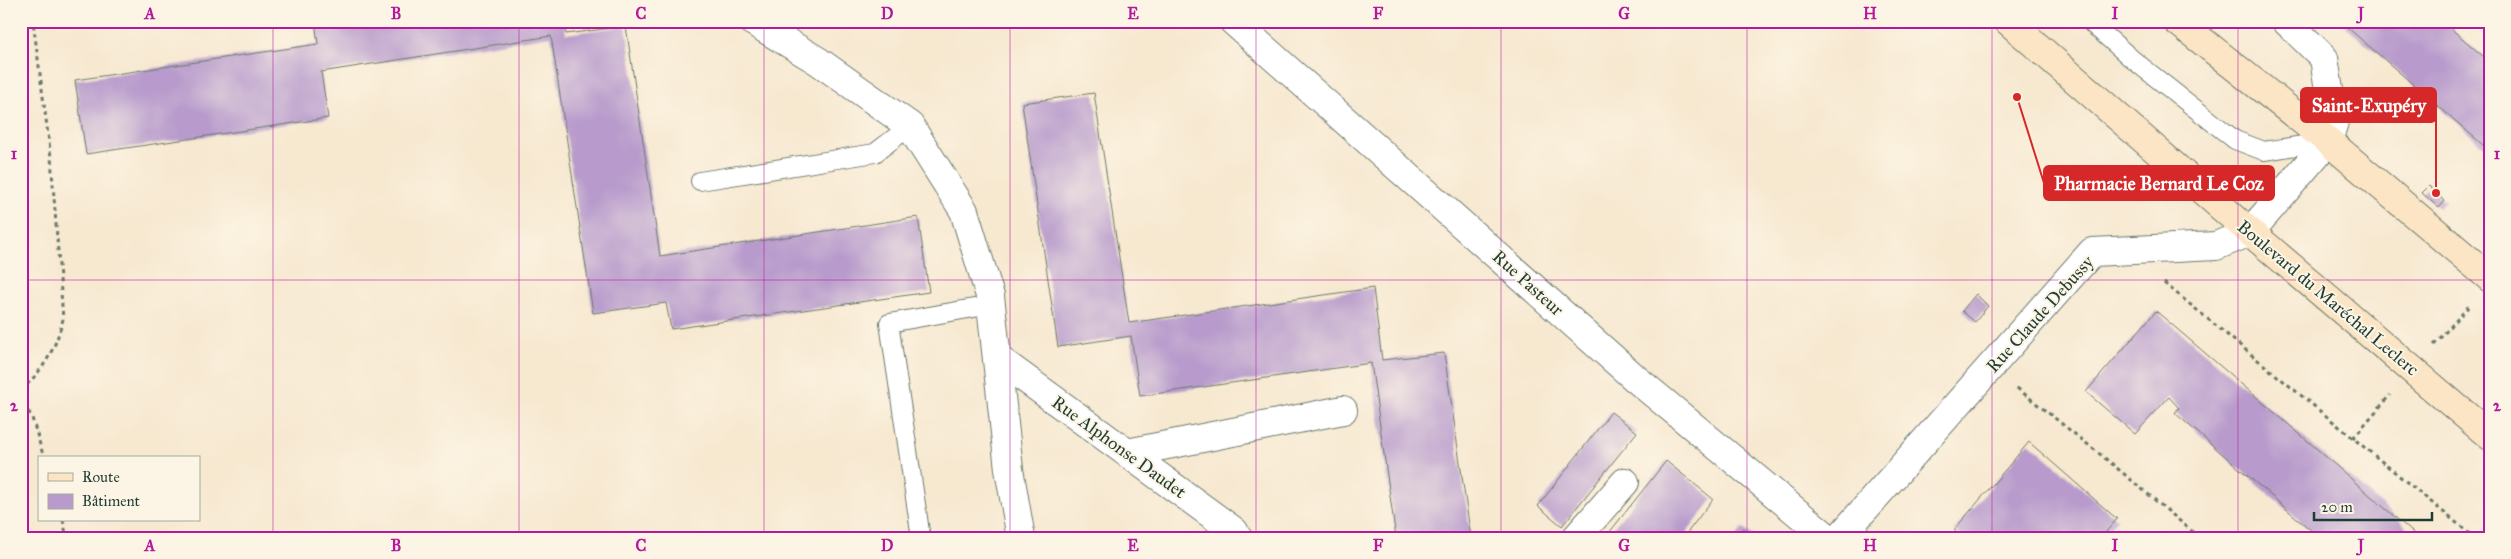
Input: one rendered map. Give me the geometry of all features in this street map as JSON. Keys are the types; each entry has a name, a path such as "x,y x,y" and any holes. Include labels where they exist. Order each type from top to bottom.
{"main road":[{"name":"Boulevard du Maréchal Leclerc","path":"2008,21 2250,232 2490,436"},
{"path":"2177,21 2328,141 2490,278"}],"street":[{"path":"752,21 818,62 910,126 964,210 991,305 1008,469 1021,538"},
{"name":"Rue Pasteur","path":"1233,21 1636,378 1828,538"},
{"path":"2286,21 2324,58 2334,122 2328,141"},
{"name":"Rue Claude Debussy","path":"1839,538 2092,252 2216,246 2250,232 2328,141"},
{"name":"Rue Alphonse Daudet","path":"997,358 1234,531 1238,538"},
{"path":"1127,453 1343,410"},
{"path":"1576,538 1625,482"}],"lane":[{"path":"2089,21 2132,59 2235,140 2264,151 2328,141"},
{"path":"700,181 875,153 910,126"},
{"path":"921,538 890,323 991,305"}],"path":[{"path":"21,390 38,375 43,367 57,343 63,319 52,156 33,21"},
{"path":"2148,248 2151,273 2475,538"},
{"path":"1991,368 2111,463 2200,538"},
{"path":"21,397 32,418 43,456"},
{"path":"63,522 67,538"}],"building":[{"path":"315,21 564,21 566,34 626,26 660,256 918,217 929,292 671,329 666,303 593,313 551,36 321,72 328,118 86,154 75,80 318,44"},
{"path":"2340,21 2442,21 2490,62 2490,151"},
{"path":"1094,93 1129,323 1373,288 1382,360 1444,353 1471,538 1396,538 1371,363 1140,396 1131,336 1058,347 1022,103"},
{"path":"2429,186 2445,201 2439,208 2422,193"},
{"path":"1976,294 1988,306 1975,322 1962,311"},
{"path":"2156,311 2419,538 2320,538 2175,413 2179,408 2169,397 2135,434 2086,392"},
{"path":"1611,412 1637,432 1562,526 1538,506"},
{"path":"2029,442 2117,519 2101,538 1962,538 1954,530"},
{"path":"1666,461 1713,499 1683,538 1605,538"},
{"path":"1743,528 1756,538 1735,538"}],"place":[{"name":"Pharmacie Bernard Le Coz","path":"2017,97"},
{"name":"Saint-Exupéry","path":"2436,193"}]}
